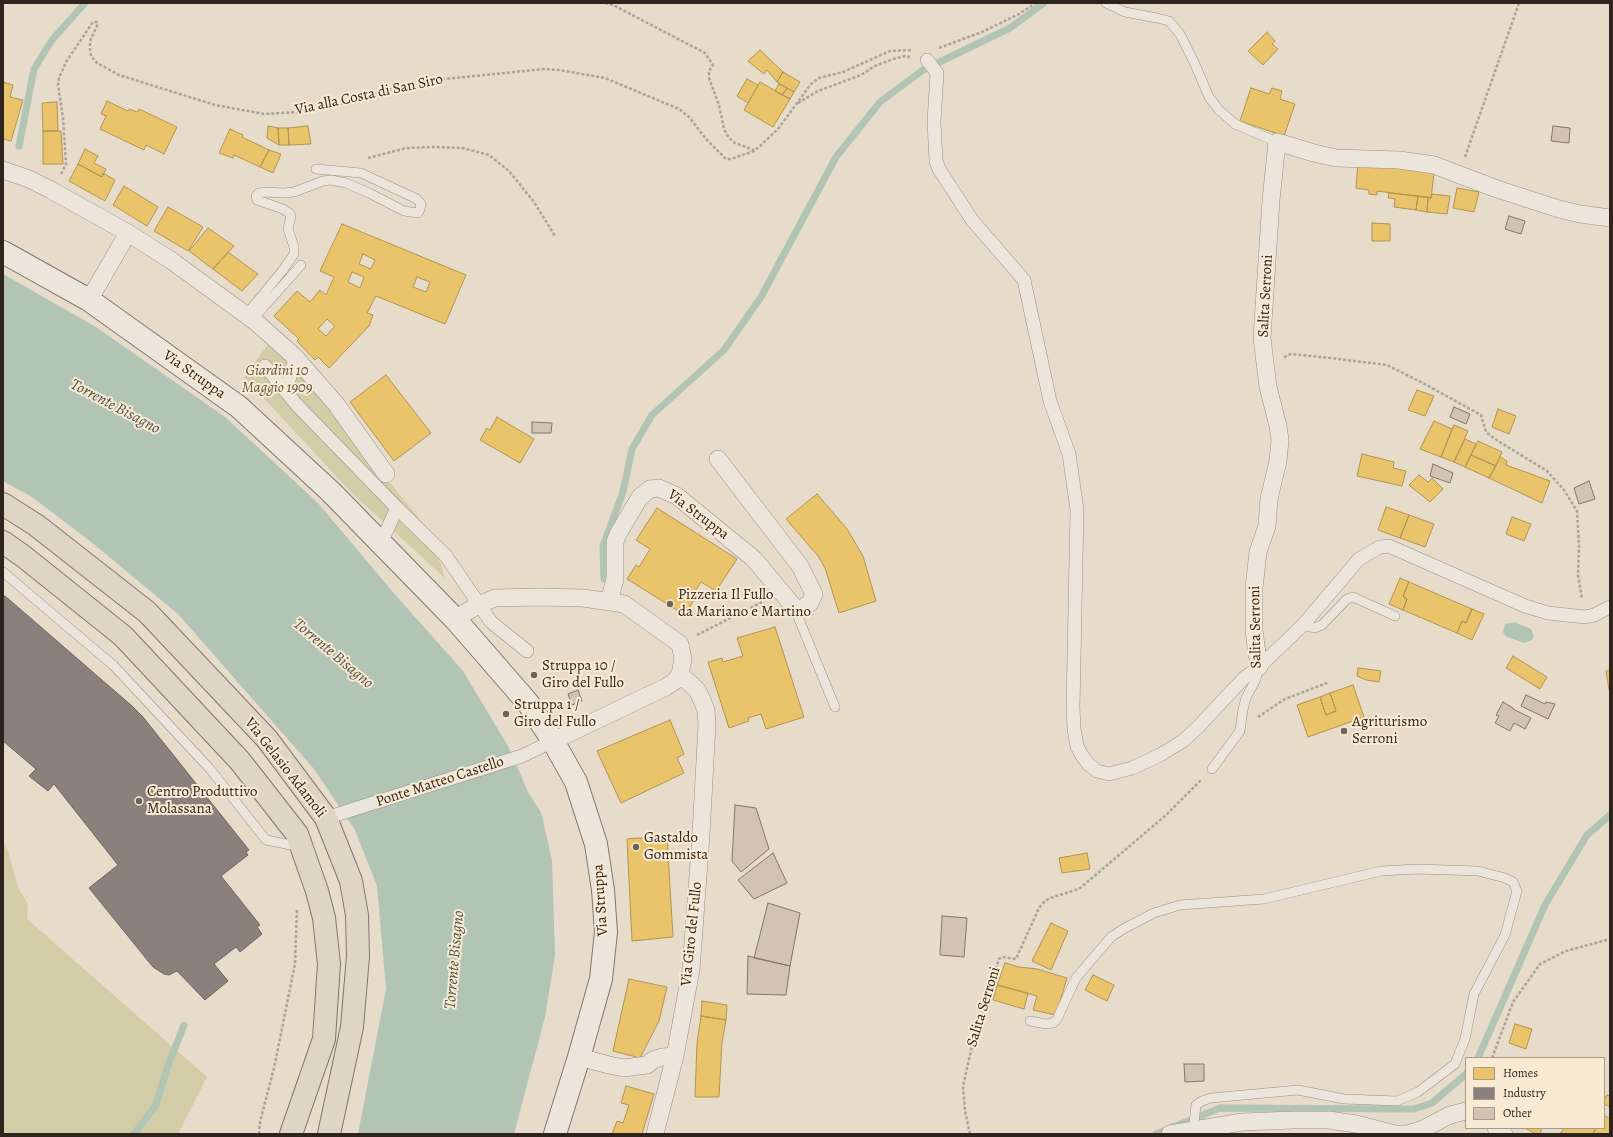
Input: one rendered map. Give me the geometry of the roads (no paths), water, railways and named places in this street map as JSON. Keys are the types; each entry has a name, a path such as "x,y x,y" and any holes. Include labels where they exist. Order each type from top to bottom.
{"main road":[{"name":"Via Struppa","path":"3,252 89,300 239,407 331,492 454,619 528,703 553,741 576,782 596,844 603,890 606,932 601,979 555,1134"},
{"name":"Via Gelasio Adamoli","path":"3,504 36,526 147,612 267,739 331,816 351,881 357,915 358,942 352,1027 329,1134"},
{"name":"Via Gelasio Adamoli","path":"3,542 23,556 123,636 240,761 297,834 317,891 324,918 329,964 324,1039 291,1134"}],"street":[{"path":"927,60 937,73 934,122 936,161 939,169 972,220 1024,280 1050,400 1070,454 1077,510 1073,707 1074,730 1077,746 1088,764 1097,771 1109,774 1122,772 1141,764 1183,741 1244,678 1259,667 1303,625 1359,559 1380,548 1389,546 1525,606 1560,615 1585,617 1594,615 1610,607"},
{"path":"1277,142 1324,156 1418,162 1434,165 1497,189 1559,209 1580,214 1610,218"},
{"name":"Salita Serroni","path":"1259,667 1254,631 1254,588 1258,552 1267,526 1269,499 1278,461 1280,440 1268,387 1262,338 1271,200 1277,142"},
{"path":"3,170 29,179 51,190 128,233 172,261 249,318 295,356 336,404 386,474 384,494"},
{"path":"89,300 128,233"},
{"path":"286,392 295,356"},
{"path":"265,366 286,392 397,508 446,556 491,622 527,651"},
{"path":"718,459 800,566 812,589 814,594 810,603 801,609 794,607"},
{"name":"Via Struppa","path":"610,602 614,579 616,538 640,497 646,492 655,488 664,489 677,496 717,527 754,559 794,607"},
{"path":"380,543 397,508"},
{"path":"454,619 478,604 495,598 583,598 624,604 680,644 684,659 680,674 675,681 666,687 553,741"},
{"name":"Via Giro del Fullo","path":"655,1134 676,1056 691,970 707,740 706,710 702,700 697,690 680,674"},
{"name":"Ponte Matteo Castello","path":"331,816 522,756 553,741"},
{"path":"579,1056 609,1066 624,1068 647,1065 653,1060 662,1057 676,1056"},
{"path":"1399,1134 1407,1134 1423,1129 1450,1116 1465,1111"},
{"path":"1170,1134 1193,1132 1242,1122 1294,1120 1329,1120 1356,1124 1396,1134"}],"lane":[{"path":"1106,3 1125,12 1169,21 1180,34 1209,97 1219,110 1235,124 1277,142"},
{"path":"249,318 294,254 294,247 288,229 291,216 283,209 257,200 256,196 259,193 294,192 323,181 331,180 346,183 404,211 418,213 420,209 421,204 417,199 361,173 316,168"},
{"path":"249,318 302,265"},
{"path":"3,572 114,666 210,769 266,840 302,847"},
{"path":"1303,625 1314,628 1322,625 1347,599 1353,597 1395,616"},
{"name":"Via Struppa","path":"794,607 835,707"},
{"name":"Salita Serroni","path":"1212,769 1240,731 1246,698 1256,680 1259,667"},
{"path":"1030,1022 1046,1024 1053,1023 1057,1019 1076,978 1111,937 1154,913 1180,905 1264,899 1382,871 1417,869 1478,871 1514,882 1517,891 1505,935 1474,994 1465,1039 1455,1064 1418,1092 1397,1101 1344,1099 1298,1090 1202,1100 1196,1105 1193,1132"}],"water":[{"name":"Torrente Bisagno","path":"3,274 96,327 225,417 318,503 392,591 463,671 508,746 529,794 541,812 552,860 555,955 545,1017 514,1134 358,1134 386,989 377,886 355,830 314,769 178,614 90,541 32,497 3,481"},
{"path":"1514,622 1531,629 1534,636 1532,640 1524,643 1505,636 1503,632 1505,624"}],"waterway":[{"path":"19,146 34,69 52,40 85,3"},
{"path":"604,579 603,546 623,492 632,449 652,415 724,350 761,297 836,157 880,102 923,70 1010,28 1044,3"},
{"path":"1478,1057 1545,905 1587,835 1610,815"},
{"path":"134,1134 156,1105 167,1068 184,1025"},
{"path":"1156,1134 1220,1108 1414,1109 1432,1103 1465,1075"}],"place":[{"name":"Pizzeria Il Fullo da Mariano e Martino","path":"670,604"},
{"name":"Struppa 10 / Giro del Fullo","path":"534,675"},
{"name":"Struppa 1 / Giro del Fullo","path":"506,714"},
{"name":"Agriturismo Serroni","path":"1344,731"},
{"name":"Centro Produttivo Molassana","path":"139,801"},
{"name":"Gastaldo Gommista","path":"636,847"}],"park label":[{"name":"Giardini 10 Maggio 1909","path":"277,380"}]}
